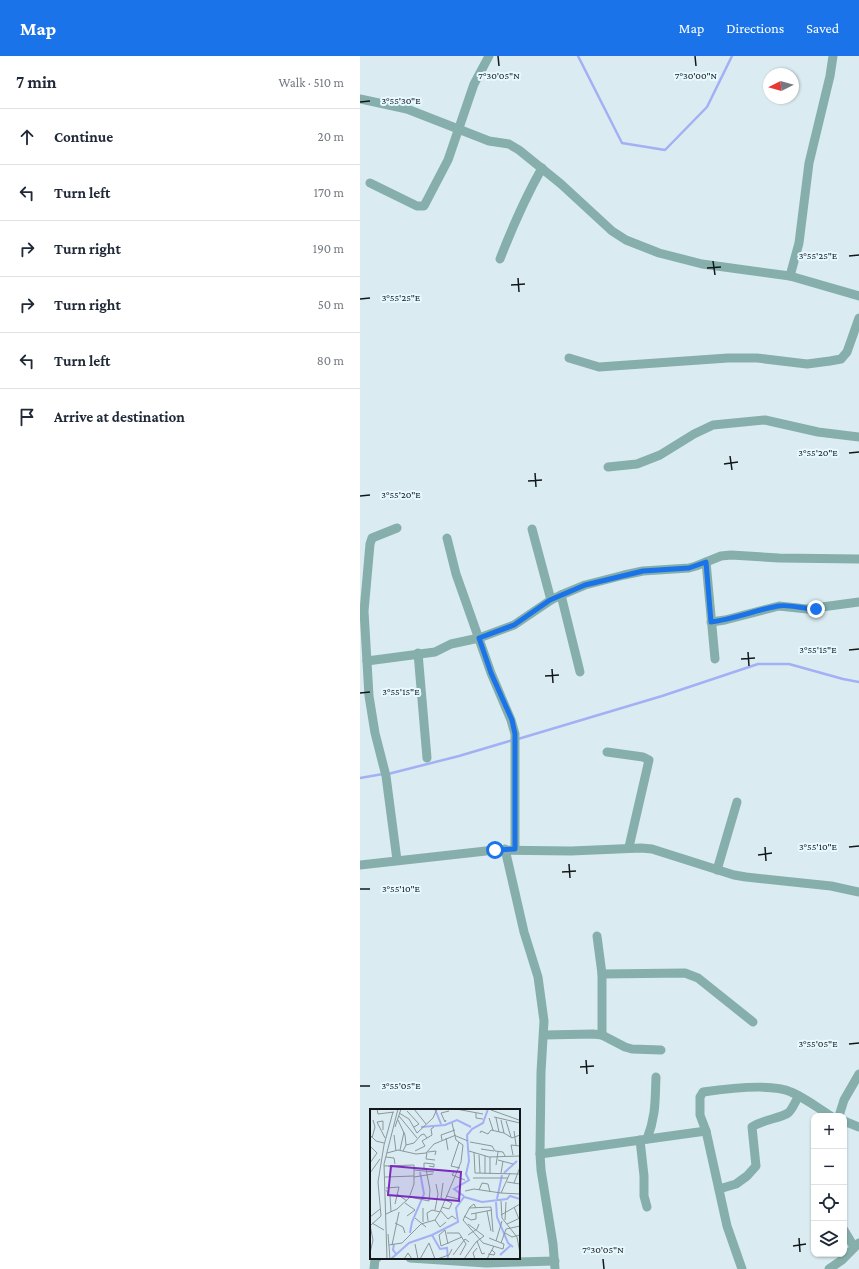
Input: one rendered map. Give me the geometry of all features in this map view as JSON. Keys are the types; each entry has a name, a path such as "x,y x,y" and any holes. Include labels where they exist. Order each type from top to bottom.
{"street":[{"path":"370,183 417,206 424,206 448,160 474,84 489,56"},
{"path":"790,276 799,243 809,163 830,76 833,56"},
{"path":"360,99 407,109 489,141 509,144 542,168 585,205 612,231 626,240 659,253 702,264 790,276 859,295"},
{"path":"500,259 527,195 542,168"},
{"path":"569,358 599,367 728,358 757,358 807,364 830,361 841,359 847,352 859,318"},
{"path":"608,467 637,464 660,456 694,434 713,425 764,420 818,432 859,437"},
{"path":"397,528 372,538 362,611 367,661 365,696 386,776 397,860"},
{"path":"532,529 550,600"},
{"path":"447,538 456,574 491,673 512,720 515,734 515,849"},
{"path":"367,661 418,653 435,652 451,644 479,638 514,625 550,600 585,585 643,571 689,568 721,556 731,555 779,558 859,559"},
{"path":"706,562 715,658"},
{"path":"561,595 580,672"},
{"path":"711,622 725,620 779,606 807,609 859,602"},
{"path":"418,653 427,758"},
{"path":"608,752 643,757 649,760 629,848"},
{"path":"717,870 737,802"},
{"path":"360,865 505,849 571,851 629,848 652,849 746,878 831,886 859,892"},
{"path":"425,1259 555,1265 540,1154 541,1072 544,1021 538,977 524,932 505,849"},
{"path":"597,936 602,974 602,1035"},
{"path":"602,974 684,973 698,978 753,1022"},
{"path":"544,1035 602,1035 632,1049 661,1050"},
{"path":"840,1113 844,1100 859,1074"},
{"path":"647,1207 644,1196 644,1140 653,1122 656,1077"},
{"path":"742,1269 727,1226 706,1131 700,1115 700,1097 703,1092 770,1087 791,1092 825,1113"},
{"path":"719,1189 736,1184 747,1176 756,1166 752,1127 787,1114 799,1096"},
{"path":"847,1122 859,1127"},
{"path":"540,1154 706,1131"},
{"path":"829,1269 842,1260 857,1245 847,1233"},
{"path":"374,1269 375,1259"}],"waterway":[{"path":"578,56 622,143 665,150 707,107 732,56"},
{"path":"518,739 662,696 758,664 789,664 859,682"},
{"path":"388,774 459,756 513,740"},
{"path":"360,778 383,774"}],"route":[{"path":"495,850 515,849 515,734 512,720 491,673 479,638 514,625 550,600 585,585 643,571 689,568 706,562 711,622 725,620 779,606 816,609"}]}
